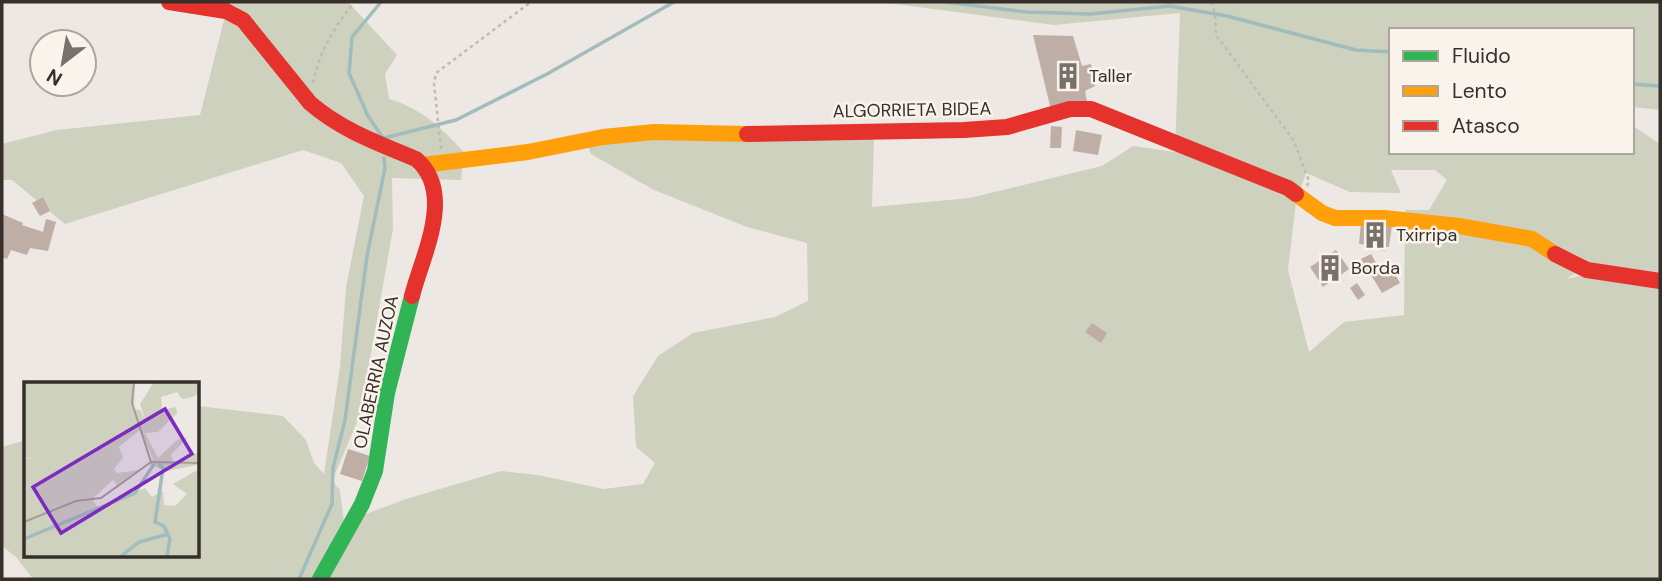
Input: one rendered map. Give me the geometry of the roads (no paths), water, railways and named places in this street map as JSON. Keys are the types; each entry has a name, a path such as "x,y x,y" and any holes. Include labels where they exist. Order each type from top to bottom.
{"street":[{"path":"169,2 226,11 243,20 322,115 354,133 416,159 423,165"},
{"name":"ALGORRIETA BIDEA","path":"423,165 528,152 603,137 654,132 766,135 835,131 964,131 1007,127 1070,109 1091,109 1256,174 1303,197 1322,212 1335,218 1384,218 1459,226 1532,239 1587,270 1660,281"},
{"name":"OLABERRIA AUZOA","path":"320,579 362,504 375,471 387,393 413,290 430,236 435,203 431,183 423,165"}],"waterway":[{"path":"381,2 352,37 349,73 368,116 383,138"},
{"path":"384,138 456,120 547,74 674,2"},
{"path":"946,2 1026,12 1090,14 1170,6 1227,16 1356,50 1389,52"},
{"path":"1634,84 1660,86"},
{"path":"299,579 332,504 333,468 345,420 367,256 385,168 384,158"}],"place":[{"name":"Taller","path":"1068,76"},
{"name":"Txirripa","path":"1375,235"},
{"name":"Borda","path":"1330,268"}]}
